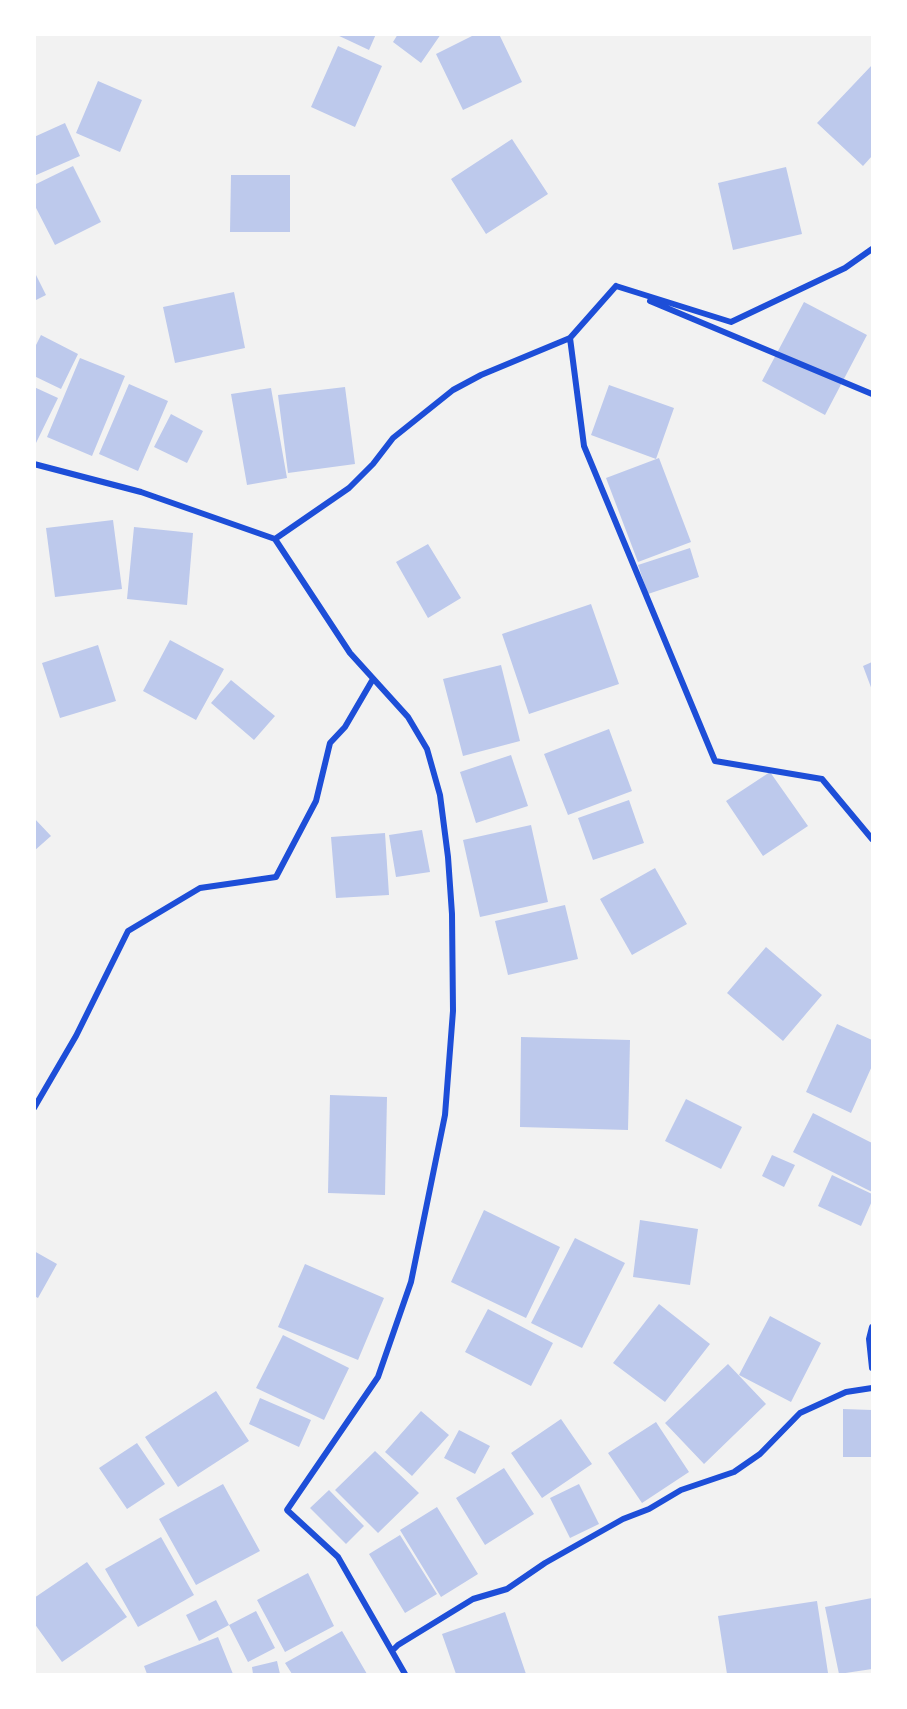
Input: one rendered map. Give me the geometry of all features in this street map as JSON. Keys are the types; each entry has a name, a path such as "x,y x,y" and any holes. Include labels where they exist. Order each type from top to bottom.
{"street":[{"path":"616,286 731,322 845,268 873,249"},
{"path":"275,539 349,488 373,464 393,438 453,390 481,375 570,338 616,286"},
{"path":"616,286 873,394"},
{"path":"570,338 584,446 715,761 822,779 873,839"},
{"path":"34,464 141,492 275,539 329,623 373,679 408,717 428,749 440,795 452,914 453,1011 445,1115 411,1282 378,1377 287,1510 338,1557 405,1674"},
{"path":"34,1108 76,1036 129,931 200,888 276,877 316,801 330,743 345,727 373,679"},
{"path":"873,1327 869,1339 873,1368"},
{"path":"392,1652 398,1645 473,1599 507,1589 545,1563 623,1519 649,1509 681,1490 734,1472 760,1454 800,1413 846,1392 873,1388"}],"building":[{"path":"335,34 376,34 369,50"},
{"path":"398,34 441,34 421,63 393,42"},
{"path":"476,34 499,34 522,82 463,110 436,54"},
{"path":"338,46 382,66 355,127 311,107"},
{"path":"872,65 872,156 863,166 817,123"},
{"path":"98,81 142,100 120,152 76,133"},
{"path":"65,123 80,156 34,176 34,137"},
{"path":"512,139 548,194 486,234 451,179"},
{"path":"73,166 101,222 55,245 34,204 34,185"},
{"path":"786,167 802,234 733,250 718,183"},
{"path":"231,175 290,175 290,232 230,232"},
{"path":"34,271 46,295 34,301"},
{"path":"234,292 245,348 175,363 163,307"},
{"path":"804,302 867,335 825,415 762,381"},
{"path":"41,335 78,354 61,389 34,376 34,349"},
{"path":"80,358 125,376 92,456 47,437"},
{"path":"129,384 168,401 138,471 99,454"},
{"path":"609,385 674,408 656,459 591,435"},
{"path":"34,387 58,398 36,443 34,442"},
{"path":"345,387 355,464 288,473 278,395"},
{"path":"271,388 287,478 247,485 231,394"},
{"path":"171,414 203,431 187,463 154,447"},
{"path":"659,458 691,542 638,562 606,478"},
{"path":"113,520 122,589 55,597 46,528"},
{"path":"134,527 193,533 187,605 127,599"},
{"path":"428,544 461,598 428,618 396,562"},
{"path":"690,548 699,577 648,594 638,565"},
{"path":"591,604 619,684 529,714 502,634"},
{"path":"170,640 224,669 196,720 143,691"},
{"path":"98,645 116,701 60,718 42,663"},
{"path":"872,662 872,690 863,666"},
{"path":"501,665 520,741 463,756 443,679"},
{"path":"231,680 275,716 254,740 211,703"},
{"path":"609,729 632,791 568,815 544,754"},
{"path":"511,755 528,806 476,823 460,772"},
{"path":"770,772 808,826 763,856 726,801"},
{"path":"629,800 644,843 593,860 578,818"},
{"path":"34,818 51,836 34,851"},
{"path":"531,825 548,902 480,917 463,840"},
{"path":"422,830 430,872 396,877 389,835"},
{"path":"385,833 389,895 336,898 331,837"},
{"path":"655,868 687,924 632,955 600,899"},
{"path":"565,905 578,959 508,975 495,921"},
{"path":"766,947 822,995 783,1041 727,993"},
{"path":"837,1024 872,1040 872,1066 851,1113 806,1092"},
{"path":"521,1037 630,1040 628,1130 520,1127"},
{"path":"330,1095 387,1097 385,1195 328,1193"},
{"path":"686,1099 742,1127 721,1169 665,1141"},
{"path":"813,1113 872,1143 872,1192 793,1152"},
{"path":"772,1155 795,1165 784,1187 762,1176"},
{"path":"832,1175 872,1194 872,1201 861,1226 818,1206"},
{"path":"484,1210 560,1247 526,1318 451,1282"},
{"path":"640,1220 698,1229 690,1285 633,1277"},
{"path":"575,1238 625,1263 582,1348 531,1323"},
{"path":"34,1251 57,1264 38,1298 34,1296"},
{"path":"305,1264 384,1298 358,1360 278,1327"},
{"path":"659,1304 710,1344 665,1402 613,1363"},
{"path":"488,1309 553,1343 531,1386 465,1352"},
{"path":"770,1316 821,1343 791,1402 739,1375"},
{"path":"283,1335 349,1368 324,1420 256,1388"},
{"path":"728,1364 766,1404 704,1464 665,1423"},
{"path":"216,1391 249,1441 178,1487 145,1437"},
{"path":"260,1398 311,1420 299,1447 249,1424"},
{"path":"843,1409 872,1410 872,1457 843,1457"},
{"path":"421,1411 449,1435 412,1476 385,1452"},
{"path":"561,1419 592,1464 542,1498 511,1453"},
{"path":"656,1422 689,1472 642,1503 608,1453"},
{"path":"459,1430 490,1446 475,1474 444,1458"},
{"path":"137,1443 165,1484 127,1509 99,1468"},
{"path":"375,1451 419,1493 378,1533 335,1490"},
{"path":"504,1468 534,1514 485,1545 456,1498"},
{"path":"223,1484 260,1551 196,1585 159,1519"},
{"path":"579,1484 599,1524 570,1538 550,1498"},
{"path":"329,1490 364,1526 346,1544 310,1508"},
{"path":"437,1507 478,1574 441,1597 400,1530"},
{"path":"400,1535 437,1594 405,1613 369,1554"},
{"path":"161,1537 194,1595 138,1627 105,1569"},
{"path":"87,1562 127,1617 62,1662 34,1623 34,1598"},
{"path":"308,1573 334,1626 285,1652 257,1600"},
{"path":"872,1598 872,1669 839,1674 825,1607"},
{"path":"216,1600 229,1625 199,1641 186,1615"},
{"path":"817,1601 828,1673 727,1674 718,1616"},
{"path":"256,1611 275,1648 248,1662 229,1625"},
{"path":"505,1612 526,1674 456,1674 442,1634"},
{"path":"342,1631 367,1674 292,1674 285,1663"},
{"path":"218,1637 233,1674 147,1674 144,1666"},
{"path":"277,1661 280,1674 253,1674 252,1667"}]}
